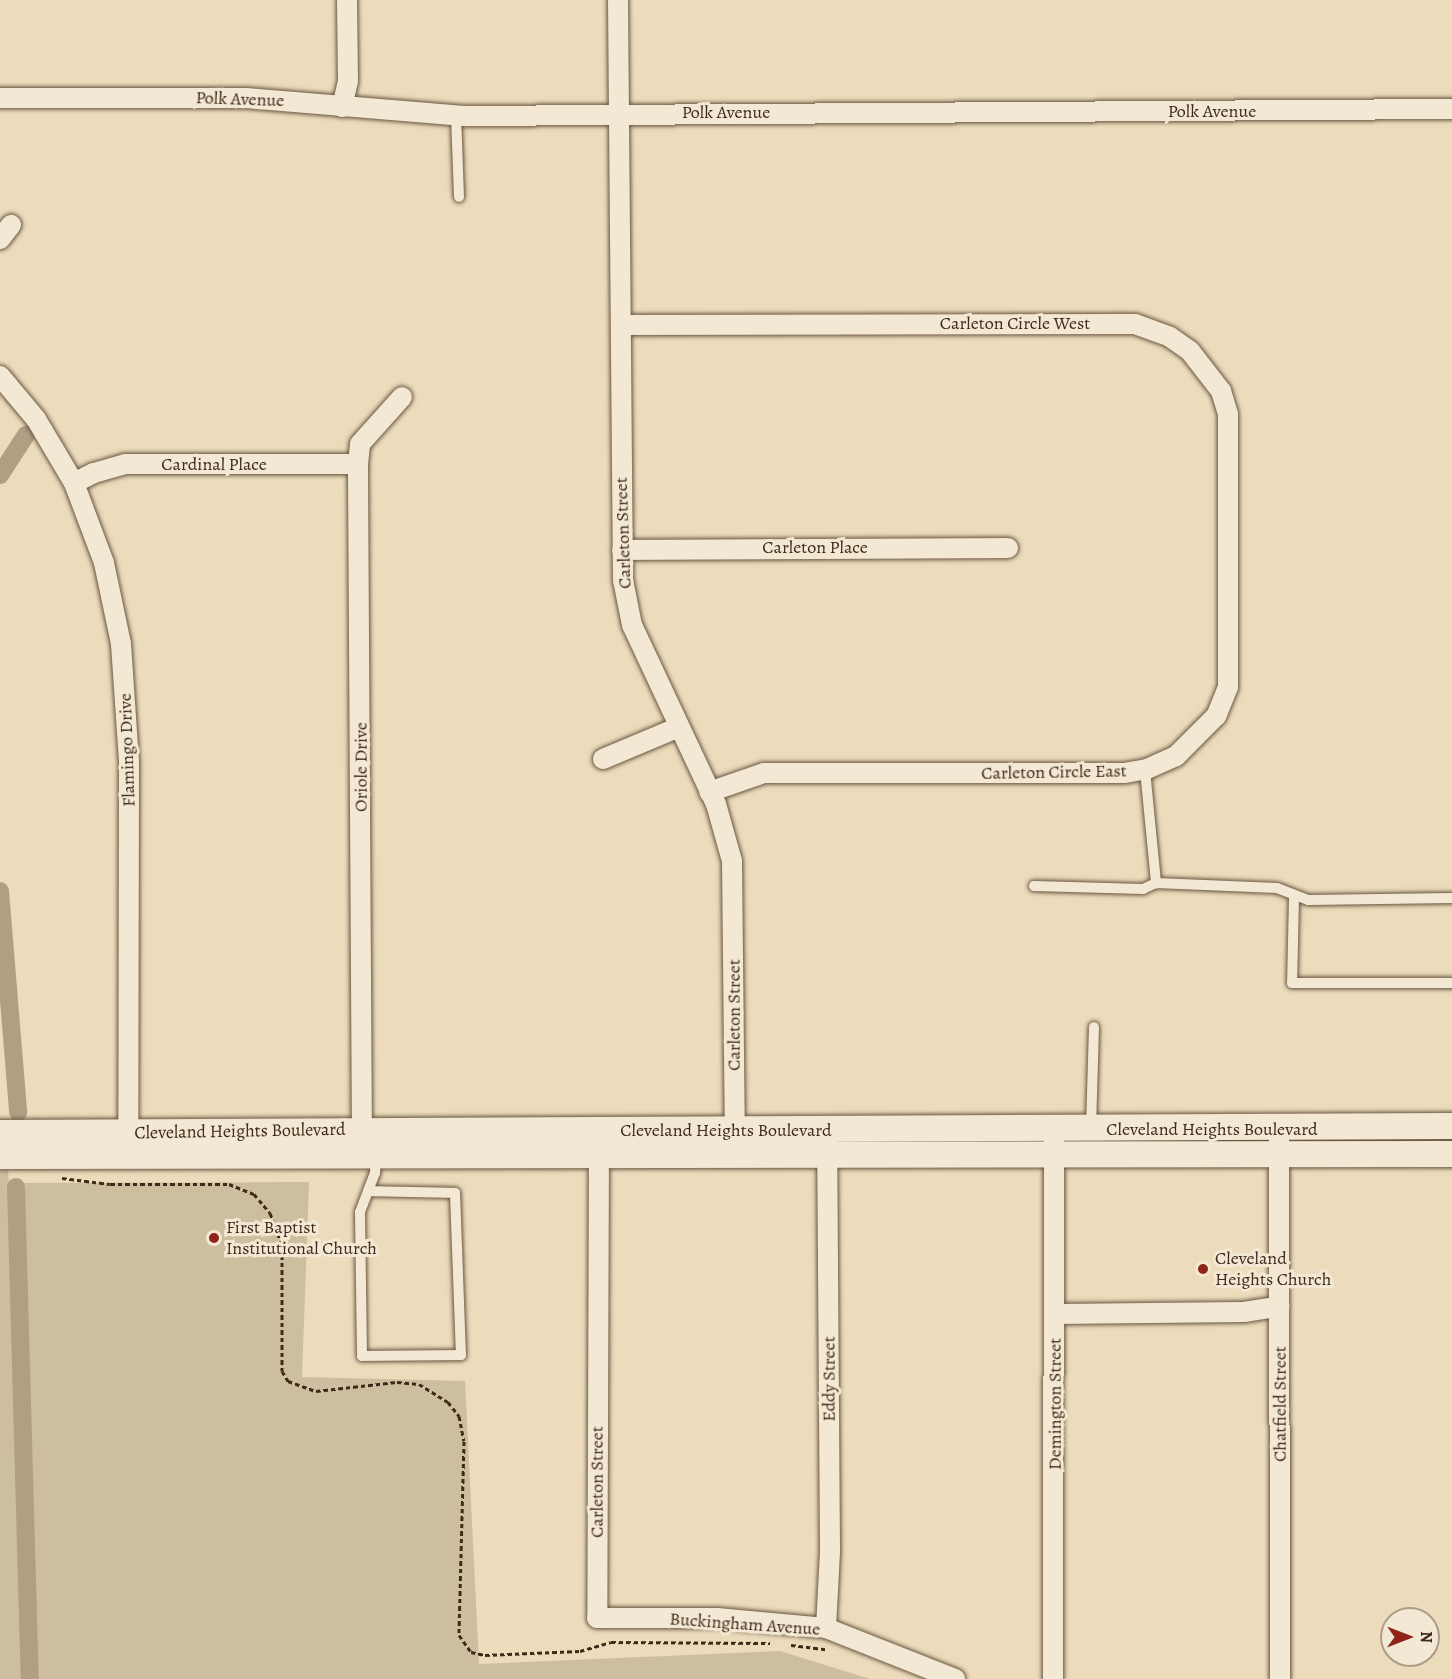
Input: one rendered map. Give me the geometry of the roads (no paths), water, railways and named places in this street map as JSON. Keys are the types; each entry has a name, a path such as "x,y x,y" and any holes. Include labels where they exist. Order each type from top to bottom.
{"street":[{"path":"342,107 348,81 347,0"},
{"name":"Carleton Street","path":"618,0 623,580 632,626 709,792 732,861 735,1141"},
{"name":"Polk Avenue","path":"0,98 246,98 456,115 1452,109"},
{"name":"Carleton Circle West","path":"621,325 1135,324 1170,337 1208,371 1228,414 1230,551"},
{"name":"Flamingo Drive","path":"0,376 43,428 74,483 104,563 121,644 126,694 128,1144"},
{"name":"Oriole Drive","path":"367,1146 358,464 360,444 402,397"},
{"name":"Cardinal Place","path":"74,483 94,472 126,465 358,464"},
{"name":"Carleton Place","path":"622,550 1008,548"},
{"name":"Carleton Circle East","path":"709,792 764,772 1144,770 1176,756 1198,738 1216,716 1228,687 1230,551"},
{"path":"603,759 679,727"},
{"name":"Cleveland Heights Boulevard","path":"827,1142 1054,1129 1452,1126"},
{"name":"Demington Street","path":"1053,1679 1054,1129"},
{"name":"Chatfield Street","path":"1280,1129 1280,1679"},
{"name":"Cleveland Heights Boulevard","path":"0,1133 128,1144 367,1146 735,1141 827,1142 1054,1155 1452,1154"},
{"name":"Carleton Street","path":"597,1618 599,1142"},
{"name":"Eddy Street","path":"826,1628 830,1551 827,1142"},
{"name":"Cleveland Heights Boulevard","path":"0,1156 128,1144"},
{"path":"1055,1314 1244,1312 1280,1306"},
{"name":"Buckingham Avenue","path":"597,1618 717,1618 826,1628 955,1679"}],"lane":[{"path":"456,115 459,197"},
{"path":"1144,770 1156,883"},
{"path":"1034,886 1143,889 1156,883 1277,888 1294,898 1452,898"},
{"path":"1294,898 1293,983 1452,983"},
{"path":"1090,1155 1094,1027"},
{"path":"367,1146 368,1191 360,1212 362,1356 460,1355 454,1193 368,1191"}],"waterway":[{"path":"0,475 26,435"},
{"path":"0,891 18,1112"},
{"path":"16,1187 30,1679"}],"place":[{"name":"First Baptist Institutional Church","path":"214,1238"},
{"name":"Cleveland Heights Church","path":"1203,1269"}]}
